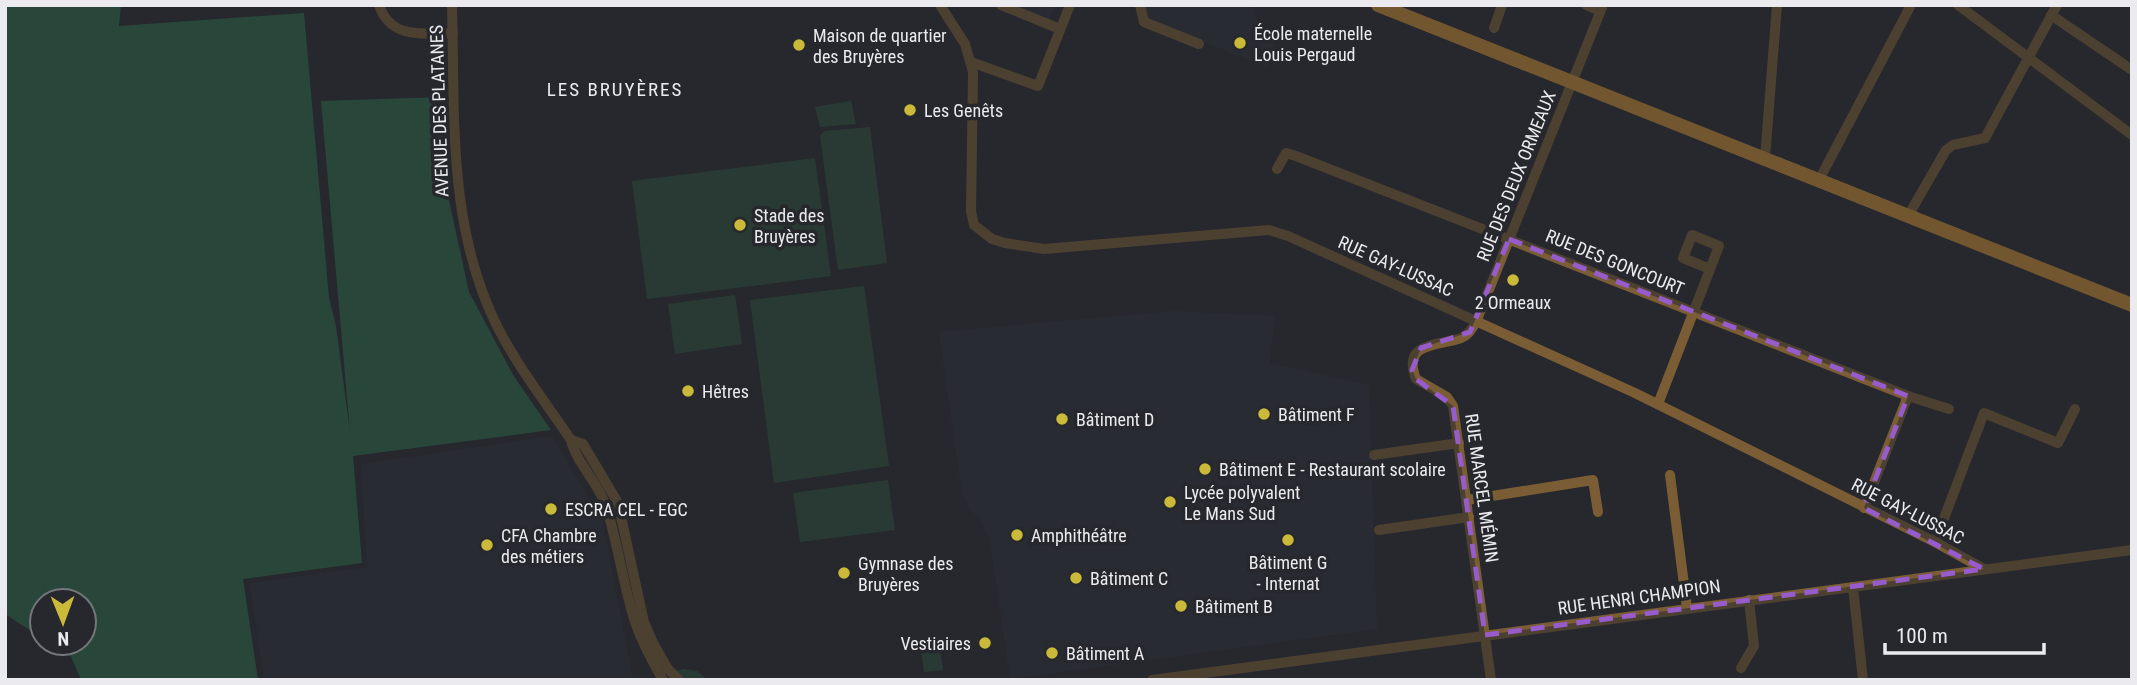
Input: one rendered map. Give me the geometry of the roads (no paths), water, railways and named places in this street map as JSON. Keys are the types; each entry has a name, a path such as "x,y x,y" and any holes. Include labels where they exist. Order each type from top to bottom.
{"main road":[{"path":"1378,5 2132,305"}],"street":[{"path":"379,5 383,16 400,30 415,33 453,33"},
{"name":"AVENUE DES PLATANES","path":"452,5 457,187 476,274 504,338 571,440 574,452 606,505 636,625 663,680"},
{"name":"RUE GAY-LUSSAC","path":"940,5 965,44 971,62 974,84 971,211 974,225 992,239 1044,249 1269,230 1289,236 1658,404 1984,569"},
{"path":"1002,5 1060,29"},
{"path":"971,62 1038,86 1070,5"},
{"path":"1140,5 1144,22 1199,44"},
{"path":"1494,28 1502,5"},
{"path":"1586,5 1602,8"},
{"path":"1765,158 1777,5"},
{"path":"1819,180 1911,5"},
{"path":"1958,5 2132,135"},
{"name":"RUE DES DEUX ORMEAUX","path":"1476,321 1602,8"},
{"path":"1909,216 1946,149 1985,138 2054,10 2132,70"},
{"name":"RUE DES GONCOURT","path":"1277,169 1286,153 1296,156 1908,396 1949,409"},
{"path":"1658,404 1710,269"},
{"name":"RUE MARCEL MÉMIN","path":"1476,321 1470,332 1462,338 1421,348 1413,364 1416,379 1447,397 1453,406 1491,680"},
{"path":"1864,508 1908,396"},
{"path":"1935,542 1984,413 2058,443 2075,409"},
{"name":"AVENUE DES PLATANES","path":"571,440 583,444 618,503 644,622 668,669 678,680"},
{"path":"1374,455 1459,443"},
{"path":"1670,475 1687,608"},
{"path":"1467,500 1593,480 1598,512"},
{"path":"1380,530 1469,517"},
{"name":"RUE HENRI CHAMPION","path":"1152,680 2132,550"},
{"path":"1853,587 1863,680"},
{"path":"1741,668 1754,646 1749,600"}],"place":[{"name":"École maternelle Louis Pergaud","path":"1240,43"},
{"name":"Maison de quartier des Bruyères","path":"799,45"},
{"name":"Les Genêts","path":"910,110"},
{"name":"Stade des Bruyères","path":"740,225"},
{"name":"2 Ormeaux","path":"1513,280"},
{"name":"Hêtres","path":"688,391"},
{"name":"Bâtiment F","path":"1264,414"},
{"name":"Bâtiment D","path":"1062,419"},
{"name":"Bâtiment E - Restaurant scolaire","path":"1205,469"},
{"name":"Lycée polyvalent Le Mans Sud","path":"1170,502"},
{"name":"ESCRA CEL - EGC","path":"551,509"},
{"name":"Amphithéâtre","path":"1017,535"},
{"name":"Bâtiment G - Internat","path":"1288,540"},
{"name":"CFA Chambre des métiers","path":"487,545"},
{"name":"Gymnase des Bruyères","path":"844,573"},
{"name":"Bâtiment C","path":"1076,578"},
{"name":"Bâtiment B","path":"1181,606"},
{"name":"Vestiaires","path":"985,643"},
{"name":"Bâtiment A","path":"1052,653"}],"district":[{"name":"LES BRUYÈRES","path":"615,89"}]}
